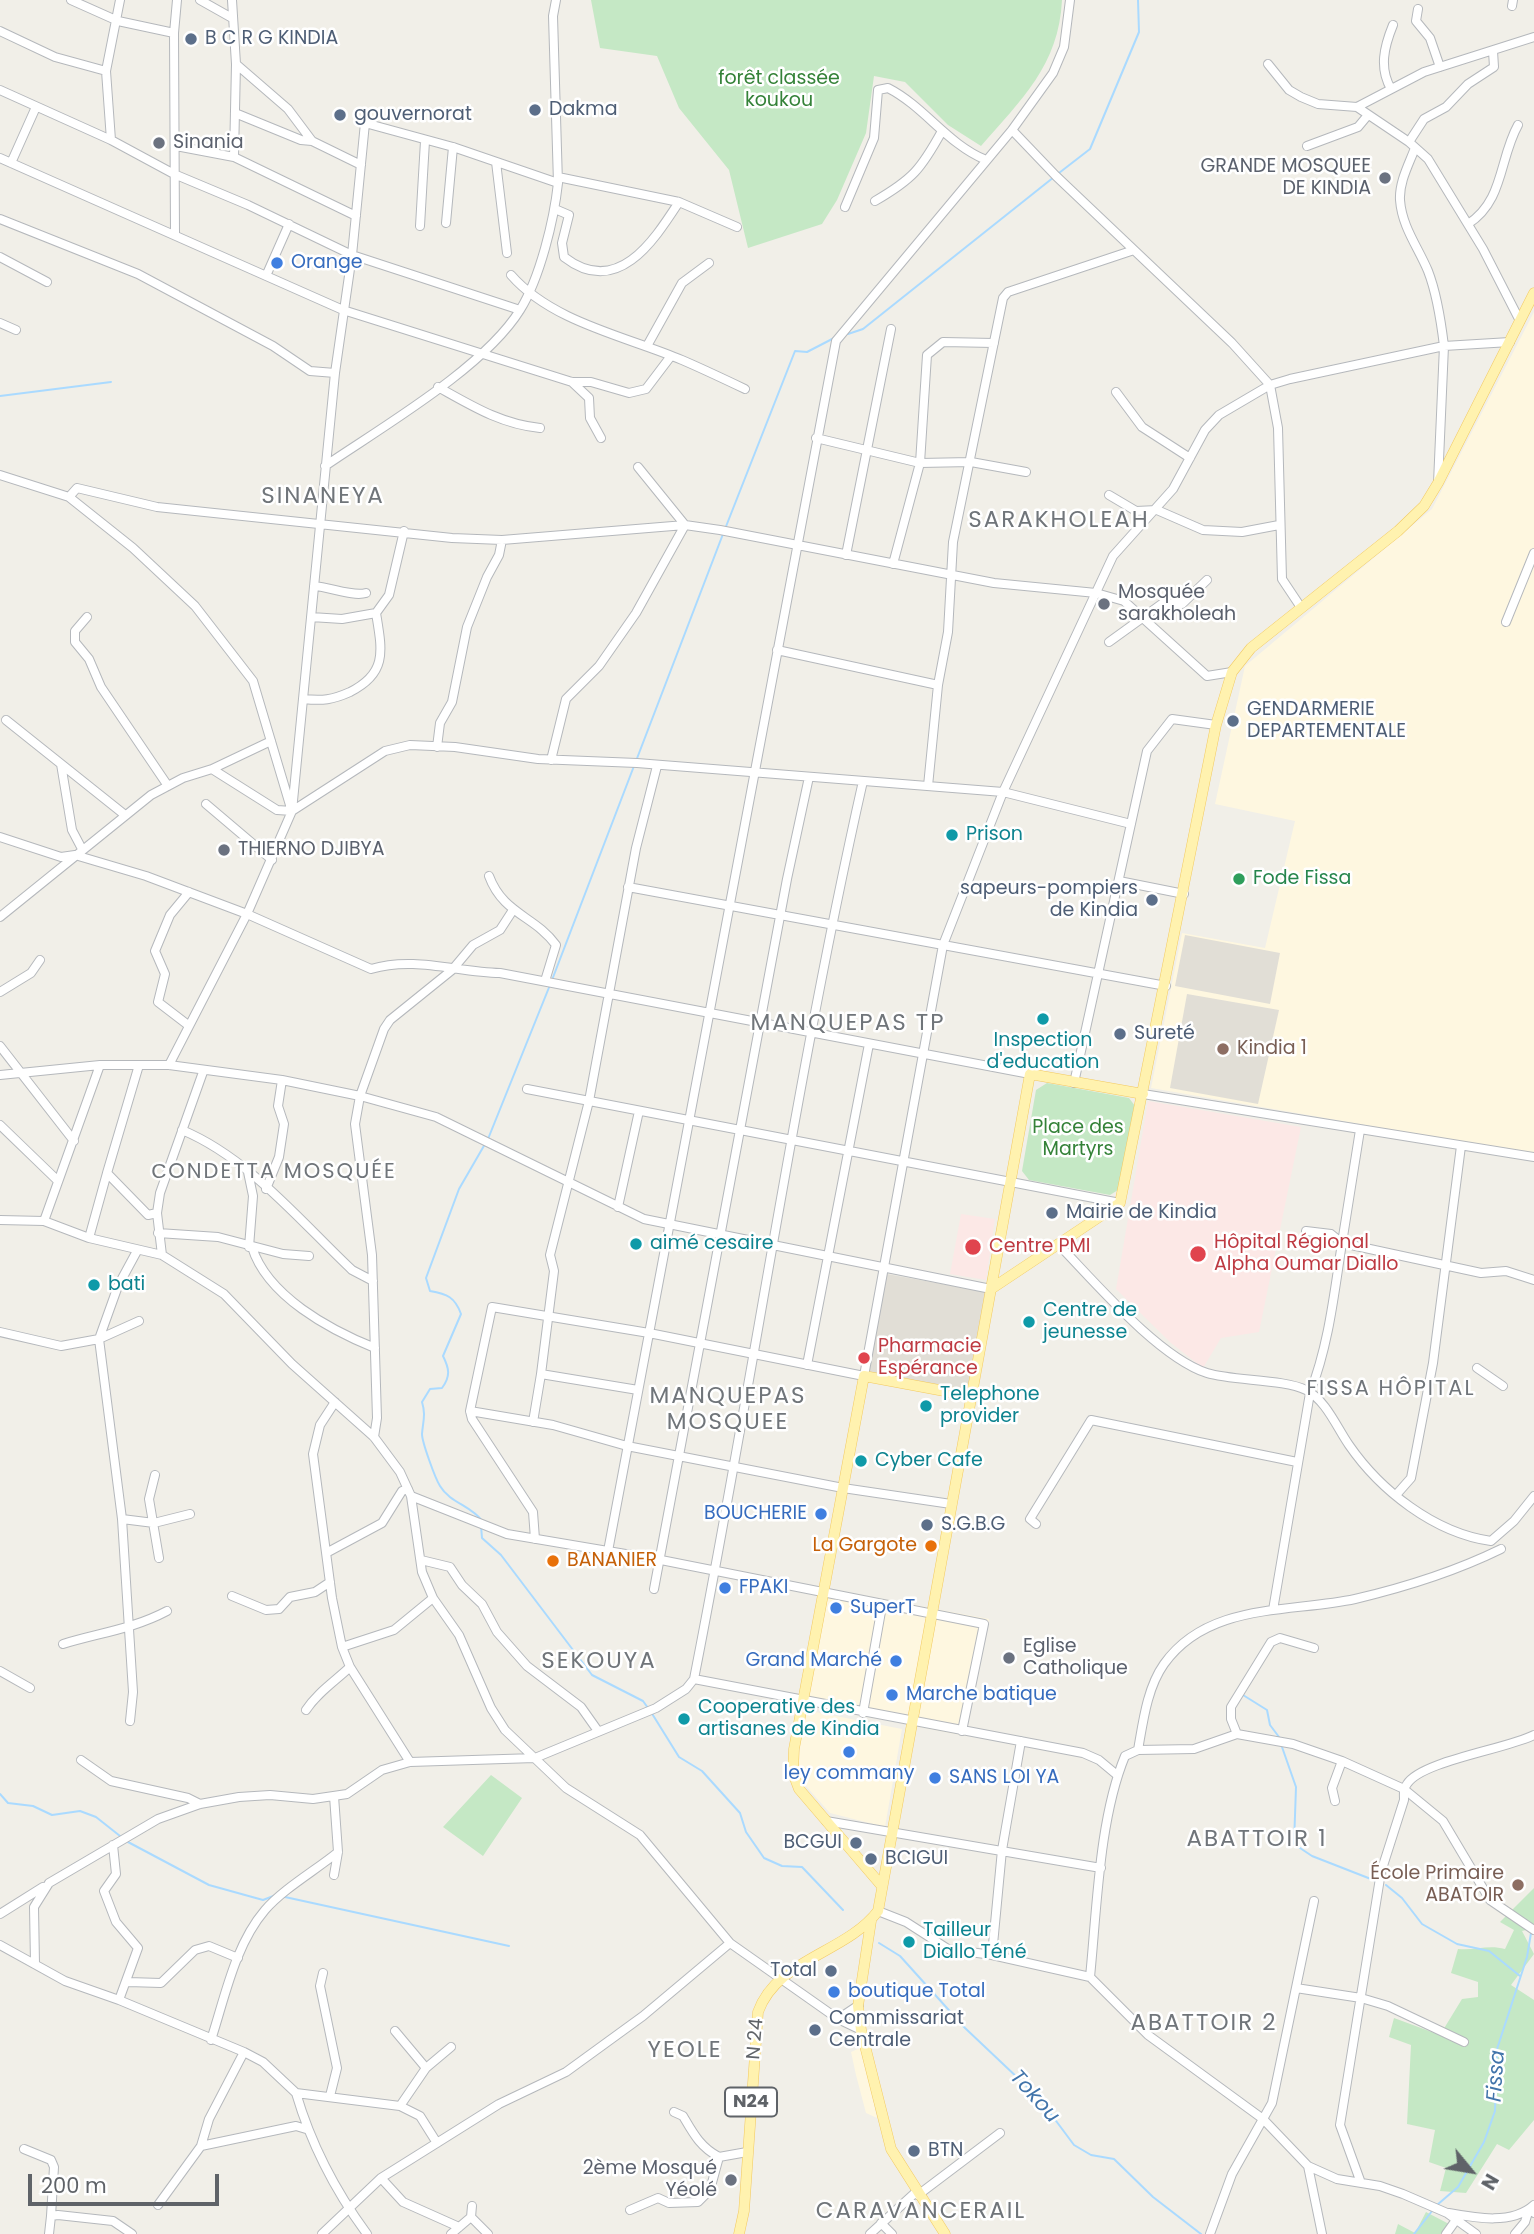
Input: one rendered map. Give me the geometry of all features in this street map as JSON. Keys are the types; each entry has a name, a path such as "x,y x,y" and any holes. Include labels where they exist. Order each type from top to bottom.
{"main road":[{"path":"991,1289 1120,1203 1166,986 1216,725 1232,672 1251,648 1300,606 1398,531 1424,506 1534,293"},
{"path":"944,2234 891,2149 860,2025 859,2005 871,1921 878,1911 1030,1074 1143,1094"},
{"path":"881,1885 799,1789 793,1773 794,1749 864,1376 971,1396"},
{"name":"N24","path":"783,1979 810,1959 856,1935 871,1921"},
{"name":"N 24","path":"739,2234 744,2211 758,2012 768,1991 783,1979"}],"street":[{"path":"71,0 118,21 174,33"},
{"path":"111,140 106,71 118,21 120,0"},
{"path":"174,235 174,33 177,0"},
{"path":"200,0 232,18"},
{"path":"232,0 236,64 234,157"},
{"path":"325,466 479,355 504,331 528,295 555,209 558,180 553,16 556,0"},
{"path":"608,1551 836,341 841,331 1012,130 1053,73 1064,47 1070,0"},
{"path":"1418,9 1416,21 1430,37 1440,67"},
{"path":"1391,89 1383,73 1385,44 1393,25"},
{"path":"0,32 55,57 106,71"},
{"path":"1357,107 1440,67 1534,37"},
{"path":"1438,483 1444,346 1428,273 1404,224 1400,200 1402,184 1412,145 1424,119 1446,107 1468,84 1494,67 1493,51"},
{"path":"236,64 288,109 312,141"},
{"path":"1268,64 1289,90 1318,104 1357,107 1428,159 1468,224 1520,321"},
{"path":"845,208 874,138 878,90 888,88 901,94 963,150 986,160"},
{"path":"0,90 111,140 174,174 289,224 352,255 520,310"},
{"path":"11,163 36,107"},
{"path":"235,113 301,140 312,141 361,165"},
{"path":"1307,146 1358,127 1368,115"},
{"path":"169,1065 247,914 292,811 335,373 352,255 366,123 558,180 679,202 737,227"},
{"path":"1468,224 1484,214 1493,199 1510,139 1518,125"},
{"path":"1012,130 1232,343 1270,385 1278,428 1282,579 1300,606"},
{"path":"875,201 909,181 926,161 942,131"},
{"path":"420,226 425,141"},
{"path":"176,146 234,157 356,216"},
{"path":"446,223 453,147"},
{"path":"0,158 343,310 479,355 572,382 591,382 629,393 646,389 671,356"},
{"path":"496,162 507,253"},
{"path":"555,209 569,215 562,243 564,257 575,266 598,272 611,271 649,247 679,202"},
{"path":"0,219 138,274 273,346 310,371 335,373"},
{"path":"266,276 289,224"},
{"path":"928,786 938,685 948,632 953,542 1003,298 1008,292 1134,250"},
{"path":"0,257 47,282"},
{"path":"647,346 682,282 709,263"},
{"path":"511,275 528,295 594,327 647,346 745,389"},
{"path":"0,323 16,330"},
{"path":"846,555 891,329"},
{"path":"894,564 920,463 928,355 943,342 994,343"},
{"path":"535,1539 533,1512 472,1419 470,1411 492,1307 649,1333 864,1376 943,945 1003,792 1113,556 1173,489 1205,430 1219,415 1270,385 1444,346 1510,342"},
{"path":"572,382 589,398 590,418 601,438"},
{"path":"438,387 493,418 540,428"},
{"path":"1116,392 1142,427 1190,458"},
{"path":"816,438 868,448 920,463 971,462 1026,471"},
{"path":"638,467 685,525"},
{"path":"0,474 69,497 133,548 195,606 253,681 292,811"},
{"path":"69,497 77,488 157,507 452,538 502,540 685,525 951,575 1065,592 1096,593 1124,601 1207,676 1232,672"},
{"path":"1109,495 1136,511 1157,510 1203,530 1242,531 1279,525"},
{"path":"551,760 566,699 599,666 636,613 685,525"},
{"path":"303,699 329,702 369,682 376,673 380,643 376,613 388,595 401,556 404,531"},
{"path":"437,747 440,723 453,702 467,627 486,577 499,555 502,540"},
{"path":"1506,622 1534,553"},
{"path":"1109,642 1163,603 1182,604 1208,580"},
{"path":"314,586 335,588 358,596 366,593"},
{"path":"311,617 342,619 376,613"},
{"path":"87,617 75,631 75,642 89,659 101,687 168,786"},
{"path":"777,650 938,685"},
{"path":"1074,1083 1146,751 1172,719 1216,725"},
{"path":"6,720 125,815"},
{"path":"0,917 125,815 168,786 271,741"},
{"path":"212,769 277,810 292,811 385,751 410,745 551,760 634,763 1003,792 1131,824"},
{"path":"61,764 72,830 79,852"},
{"path":"533,1422 554,1271 550,1255 589,1101 611,993 628,887 657,766"},
{"path":"654,1589 809,777"},
{"path":"0,1914 158,1819 200,1804 239,1797 270,1795 313,1799 347,1794 382,1770 410,1762 535,1758 643,1715 686,1689 694,1679 775,1246 830,924 863,781"},
{"path":"206,804 272,860"},
{"path":"0,837 61,857 79,852 247,914 371,969 391,963 432,964 452,970 500,973 1030,1074"},
{"path":"489,876 500,898 548,933 556,945 549,982"},
{"path":"1119,881 1184,894"},
{"path":"628,887 1166,986"},
{"path":"188,1025 158,1002 165,974 155,951 170,915 189,892"},
{"path":"374,1437 377,1418 372,1255 355,1146 355,1124 360,1096 384,1029 390,1020 452,970 473,945 500,930 513,910"},
{"path":"0,992 31,973 40,960"},
{"path":"807,1365 869,1044"},
{"path":"0,1046 74,1141"},
{"path":"44,1221 100,1065"},
{"path":"0,1075 100,1065 169,1065 202,1072 282,1080 360,1096 436,1116 618,1207 669,1225 883,1265 991,1289"},
{"path":"89,1238 139,1065"},
{"path":"162,1255 157,1213 160,1193 202,1072"},
{"path":"266,1189 279,1157 284,1124 278,1106 282,1080"},
{"path":"527,1089 1120,1203"},
{"path":"1143,1094 1534,1157"},
{"path":"618,1207 639,1111"},
{"path":"0,1125 57,1180"},
{"path":"182,1130 208,1141 248,1172 352,1270 373,1281"},
{"path":"1273,1610 1310,1393 1333,1315 1360,1130"},
{"path":"1396,1495 1411,1478 1433,1363 1461,1146"},
{"path":"248,1172 253,1196 251,1247 257,1262 269,1279 305,1310 352,1339 375,1348"},
{"path":"107,1173 148,1215 157,1213"},
{"path":"0,1220 44,1221 89,1238 162,1255 224,1294 374,1437 400,1472 409,1492 421,1560 433,1598 459,1635 491,1707 505,1730 566,1788 640,1835 730,1943 838,2019 860,2025"},
{"path":"1306,1231 1331,1234 1342,1243 1446,1263 1481,1273 1506,1271 1534,1280"},
{"path":"158,1233 218,1237 283,1254 309,1255"},
{"path":"1058,1244 1177,1358 1206,1373 1310,1393 1328,1411 1376,1481 1461,1534 1491,1541 1514,1521 1534,1496"},
{"path":"130,1721 133,1692 122,1519 99,1339 118,1286 137,1251"},
{"path":"0,1332 61,1346 99,1339 139,1321"},
{"path":"1477,1368 1503,1386"},
{"path":"541,1374 638,1390"},
{"path":"335,1402 320,1425 313,1454 330,1582 342,1647 350,1667 410,1762"},
{"path":"470,1411 533,1422 627,1446 843,1488 951,1504"},
{"path":"1036,1524 1030,1518 1091,1420 1297,1462"},
{"path":"155,1475 149,1499 159,1558"},
{"path":"328,1552 382,1523 402,1491 484,1527 535,1539 661,1560 882,1606 984,1624 962,1731"},
{"path":"122,1519 154,1523 190,1514"},
{"path":"1138,1750 1145,1713 1165,1663 1198,1632 1215,1623 1273,1610 1355,1599 1433,1578 1458,1571 1501,1549"},
{"path":"421,1560 450,1566 462,1585 482,1604 497,1632 527,1666 581,1707 598,1731"},
{"path":"232,1596 267,1610 279,1609 290,1597 315,1592 330,1582"},
{"path":"342,1647 394,1630 433,1598"},
{"path":"863,1713 882,1606"},
{"path":"63,1644 100,1632 127,1630 167,1611"},
{"path":"1237,1734 1231,1719 1231,1707 1271,1642 1280,1638 1314,1648"},
{"path":"306,1710 316,1695 329,1688 350,1667"},
{"path":"0,1671 30,1688"},
{"path":"694,1679 912,1723 1083,1753 1099,1760 1117,1775"},
{"path":"1090,1976 1101,1868 1117,1775 1125,1756 1138,1750 1194,1749 1237,1734 1293,1744 1342,1761 1404,1789 1443,1821 1490,1900 1534,1930"},
{"path":"1361,2183 1340,2125 1381,1872 1404,1800 1404,1789 1408,1781 1439,1766 1467,1755 1515,1744 1534,1735"},
{"path":"992,1955 1002,1850 1021,1741"},
{"path":"81,1760 111,1781 188,1798 200,1804"},
{"path":"1335,1801 1332,1787 1342,1761"},
{"path":"334,1796 338,1852 334,1875"},
{"path":"826,1821 1101,1868"},
{"path":"119,2000 128,1982 138,1948 116,1922 104,1891 116,1874 121,1842"},
{"path":"211,2040 238,1958 267,1908 338,1852"},
{"path":"35,1964 34,1907 49,1884"},
{"path":"1210,2234 1232,2174 1263,2119 1277,2085 1314,1901"},
{"path":"878,1911 905,1922 948,1949 992,1955 1090,1976 1148,2035 1263,2119 1308,2166 1337,2179 1403,2194 1447,2213 1484,2219 1516,2215 1532,2209"},
{"path":"322,2234 382,2178 499,2104 566,2072 643,2016 730,1943"},
{"path":"0,1945 65,1981 119,2000 263,2062 296,2093 306,2129 348,2210 367,2234"},
{"path":"128,1982 161,1983 195,1950 209,1945 238,1958"},
{"path":"323,1973 320,1986 337,2068 330,2096"},
{"path":"1296,1988 1361,1998 1388,2006 1464,2042"},
{"path":"838,2019 859,2005"},
{"path":"395,2031 426,2068"},
{"path":"400,2106 426,2068 451,2047"},
{"path":"158,2205 201,2146 209,2119 244,2052"},
{"path":"296,2093 400,2106 420,2116 438,2143"},
{"path":"674,2112 683,2116 692,2134 707,2150 719,2157 747,2152"},
{"path":"201,2146 296,2126 306,2129"},
{"path":"870,2234 917,2193 1000,2133"},
{"path":"23,2148 51,2160 54,2167 49,2234"},
{"path":"630,2210 658,2198 669,2203 698,2202 710,2190 719,2157"},
{"path":"1308,2166 1322,2234"},
{"path":"382,2178 403,2202 459,2227"},
{"path":"451,2234 471,2217 472,2207"},
{"path":"1515,2234 1532,2209"},
{"path":"1447,2213 1476,2234"},
{"path":"51,2216 113,2221 132,2234"},
{"path":"471,2217 488,2234"},
{"path":"1446,2234 1456,2220"},
{"path":"881,2222 892,2234"}],"shaded area":[{"path":"1534,312 1534,1154 1151,1088 1182,933 1265,948 1295,821 1215,804 1245,666 1432,509"},
{"name":"Kindia 1","path":"1185,935 1280,953 1270,1004 1175,986"},
{"name":"Kindia 1","path":"1187,994 1279,1010 1258,1104 1170,1088"},
{"name":"Hôpital Régional Alpha Oumar Diallo","path":"1148,1101 1301,1127 1259,1332 1221,1338 1203,1368 1171,1343 1116,1289"},
{"name":"Centre PMI","path":"961,1214 995,1219 986,1280 950,1274"},
{"path":"887,1274 986,1292 967,1392 868,1374"},
{"name":"Grand Marché","path":"824,1588 989,1619 965,1736 805,1704"},
{"name":"ley commany","path":"805,1710 902,1729 885,1827 830,1813 796,1775"},
{"path":"862,2047 877,2118 866,2113 851,2052"}],"green space":[{"name":"forêt classée koukou","path":"591,0 1062,0 1054,44 1046,63 1023,97 981,146 948,125 905,82 874,76 866,133 837,200 822,224 748,248 729,170 679,108 657,56 600,48"},
{"name":"Place des Martyrs","path":"1047,1083 1129,1098 1135,1106 1118,1190 1110,1195 1029,1180 1022,1171 1036,1090"},
{"path":"491,1775 522,1798 483,1856 443,1827"},
{"path":"1534,1888 1534,1928 1522,1931 1534,1954 1511,1985 1534,2000 1534,2120 1509,2150 1497,2144 1466,2193 1440,2191 1446,2168 1429,2162 1435,2130 1407,2124 1411,2045 1389,2037 1394,2018 1440,2035 1462,1999 1478,1997 1478,1982 1451,1973 1458,1949 1505,1949 1514,1930 1500,1922"},
{"path":"1426,2212 1449,2224 1441,2234 1395,2234 1398,2224 1415,2233"}],"waterway":[{"path":"1059,173 1090,149 1139,32 1138,0"},
{"path":"848,334 863,329 1054,177"},
{"path":"725,529 795,351 807,352 836,337"},
{"path":"0,396 111,382"},
{"path":"636,761 723,534"},
{"path":"552,980 634,766"},
{"path":"488,1139 550,985"},
{"path":"482,1521 449,1497 438,1482 422,1434 422,1402 430,1389 442,1388 447,1380 448,1368 443,1356 461,1314 450,1297 430,1291 426,1278 459,1189 485,1144"},
{"path":"481,1526 482,1538 501,1555 592,1675 643,1701 648,1708"},
{"path":"1243,1695 1267,1710 1270,1725 1279,1737"},
{"path":"651,1712 679,1757 702,1771 740,1813 746,1832 764,1858 782,1866 802,1867 843,1910"},
{"path":"1282,1747 1296,1787 1294,1844 1312,1856 1376,1881"},
{"path":"0,1794 8,1803 33,1806 52,1815 80,1811 96,1817 120,1836"},
{"path":"128,1842 209,1885 263,1900 276,1895"},
{"path":"1386,1885 1402,1898 1422,1924 1457,1944 1489,1951 1520,1976"},
{"path":"285,1897 509,1946"},
{"name":"Fissa","path":"1437,2205 1458,2187 1484,2142 1495,2111 1497,2049 1527,1957 1531,1933"},
{"name":"Tokou","path":"879,1943 900,1956 965,2028 1039,2098 1074,2145 1091,2155 1114,2159 1153,2197 1201,2234"},
{"name":"Fissa","path":"1414,2234 1432,2211"}],"place":[{"name":"B C R G KINDIA","path":"191,39"},
{"name":"Dakma","path":"535,110"},
{"name":"gouvernorat","path":"340,115"},
{"name":"Sinania","path":"159,143"},
{"name":"GRANDE MOSQUEE DE KINDIA","path":"1385,178"},
{"name":"Orange","path":"277,263"},
{"name":"Mosquée sarakholeah","path":"1104,604"},
{"name":"GENDARMERIE DEPARTEMENTALE","path":"1233,721"},
{"name":"Prison","path":"952,835"},
{"name":"THIERNO DJIBYA","path":"224,850"},
{"name":"Fode Fissa","path":"1239,879"},
{"name":"sapeurs-pompiers de Kindia","path":"1152,900"},
{"name":"Inspection d'education","path":"1043,1019"},
{"name":"Sureté","path":"1120,1034"},
{"name":"Kindia 1","path":"1223,1049"},
{"name":"Mairie de Kindia","path":"1052,1213"},
{"name":"aimé cesaire","path":"636,1244"},
{"name":"Centre PMI","path":"973,1247"},
{"name":"Hôpital Régional Alpha Oumar Diallo","path":"1198,1254"},
{"name":"bati","path":"94,1285"},
{"name":"Centre de jeunesse","path":"1029,1322"},
{"name":"Pharmacie Espérance","path":"864,1358"},
{"name":"Telephone provider","path":"926,1406"},
{"name":"Cyber Cafe","path":"861,1461"},
{"name":"BOUCHERIE","path":"821,1514"},
{"name":"S.G.B.G","path":"927,1525"},
{"name":"La Gargote","path":"931,1546"},
{"name":"BANANIER","path":"553,1561"},
{"name":"FPAKI","path":"725,1588"},
{"name":"SuperT","path":"836,1608"},
{"name":"Eglise Catholique","path":"1009,1658"},
{"name":"Grand Marché","path":"896,1661"},
{"name":"Marche batique","path":"892,1695"},
{"name":"Cooperative des artisanes de Kindia","path":"684,1719"},
{"name":"ley commany","path":"849,1752"},
{"name":"SANS LOI YA","path":"935,1778"},
{"name":"BCGUI","path":"856,1843"},
{"name":"BCIGUI","path":"871,1859"},
{"name":"École Primaire ABATOIR","path":"1518,1885"},
{"name":"Tailleur Diallo Téné","path":"909,1942"},
{"name":"Total","path":"831,1971"},
{"name":"boutique Total","path":"834,1992"},
{"name":"Commissariat Centrale","path":"815,2030"},
{"name":"BTN","path":"914,2151"},
{"name":"2ème Mosqué Yéolé","path":"731,2180"}],"district":[{"name":"SINANEYA","path":"323,497"},
{"name":"SARAKHOLEAH","path":"1059,521"},
{"name":"MANQUEPAS TP","path":"848,1024"},
{"name":"СONDETTA MOSQUÉE","path":"274,1173"},
{"name":"FISSA HÔPITAL","path":"1391,1390"},
{"name":"MANQUEPAS MOSQUEE","path":"728,1410"},
{"name":"SEKOUYA","path":"599,1662"},
{"name":"ABATTOIR 1","path":"1257,1840"},
{"name":"ABATTOIR 2","path":"1204,2024"},
{"name":"YEOLE","path":"685,2051"},
{"name":"CARAVANCERAIL","path":"921,2212"}]}
